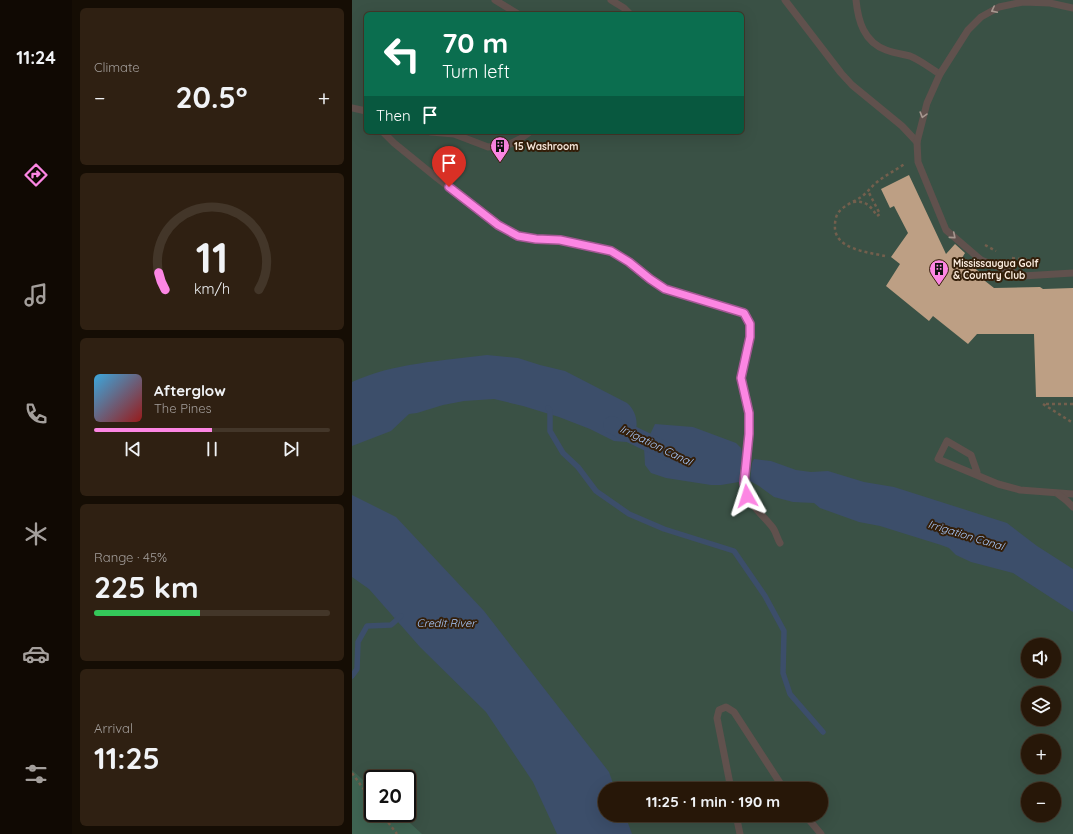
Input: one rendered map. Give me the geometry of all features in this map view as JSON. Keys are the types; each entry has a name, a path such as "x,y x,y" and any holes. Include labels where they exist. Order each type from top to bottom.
{"lane":[{"path":"496,0 515,12"},
{"path":"611,0 628,12"},
{"path":"785,0 852,85 902,126 917,142"},
{"path":"856,0 860,23 864,33 870,40 885,50 911,57 940,74"},
{"path":"1073,8 1050,3 1023,2 999,7 981,17 968,30 940,74 927,103 917,142 918,162 946,230 981,260 1022,276 1073,273"},
{"path":"352,108 364,111"},
{"path":"385,134 437,178 498,225 518,236 536,239 560,240 611,251 629,262 665,289 744,313 750,324 750,337 741,378 749,413 744,483 747,496 754,507 773,529 780,543"},
{"path":"454,134 488,147 510,144 527,134"},
{"path":"977,472 971,454 947,441 938,459 998,484 1020,490 1057,494 1073,494"},
{"path":"1057,494 1073,507"},
{"path":"731,782 717,718 719,710 726,707 734,712 779,782"},
{"path":"737,822 740,834"},
{"path":"811,822 821,834"}],"path":[{"path":"885,256 843,243 837,236 834,229 835,220 838,213 862,197 878,182 911,160 918,153"},
{"path":"851,203 865,202 877,216 880,214 868,191"},
{"path":"984,245 1002,254"},
{"path":"1008,257 1034,262 1042,261"},
{"path":"1073,404 1043,404 1073,422"},
{"path":"352,773 364,790"},
{"path":"388,822 397,834"}],"green space":[{"name":"Mississaugua Golf & Country Club","path":"352,0 1073,0 1073,834 352,834"},
{"path":"352,770 364,781 364,822 409,822 422,834 352,834"}],"water":[{"path":"487,355 518,358 565,371 627,403 634,412 636,418 637,423 634,434 626,442 614,441 590,429 559,417 494,399 464,401 409,414 391,431 352,446 352,382 401,367 435,361"},
{"path":"655,424 693,427 736,443 741,448 742,454 739,482 711,485 666,478 651,473 645,465 644,447"},
{"path":"754,459 771,461 796,470 811,472 828,471 864,482 894,487 1007,523 1037,546 1073,569 1073,612 1013,573 971,562 956,555 949,548 880,526 859,522 820,508 814,503 793,502 774,497 750,481 752,463"},
{"name":"Credit River","path":"352,495 396,517 484,611 609,772 613,782 598,782 598,822 628,822 632,834 557,834 533,782 486,712 420,647 369,589 352,577"}],"building":[{"name":"Mississaugua Golf & Country Club","path":"909,175 946,254 955,244 965,253 962,258 982,274 980,277 994,288 1073,288 1073,397 1036,397 1034,334 977,334 968,344 933,316 929,321 886,286 900,264 891,257 908,233 894,206 890,208 881,189"}],"waterway":[{"path":"548,408 550,411 550,431 563,453 578,467 596,491 629,514 664,529 734,551 765,596 784,631 783,673 790,694 823,732"},
{"name":"Irrigation Canal","path":"612,425 668,452"},
{"path":"352,676 357,669 358,642 367,626 391,625 401,616"}],"place":[{"name":"15 Washroom","path":"500,163"},
{"name":"Mississaugua Golf & Country Club","path":"939,286"}],"route":[{"path":"449,187 498,225 518,236 536,239 560,240 611,251 629,262 665,289 744,313 750,324 750,337 741,378 749,413 749,434 744,483 747,496"}]}
